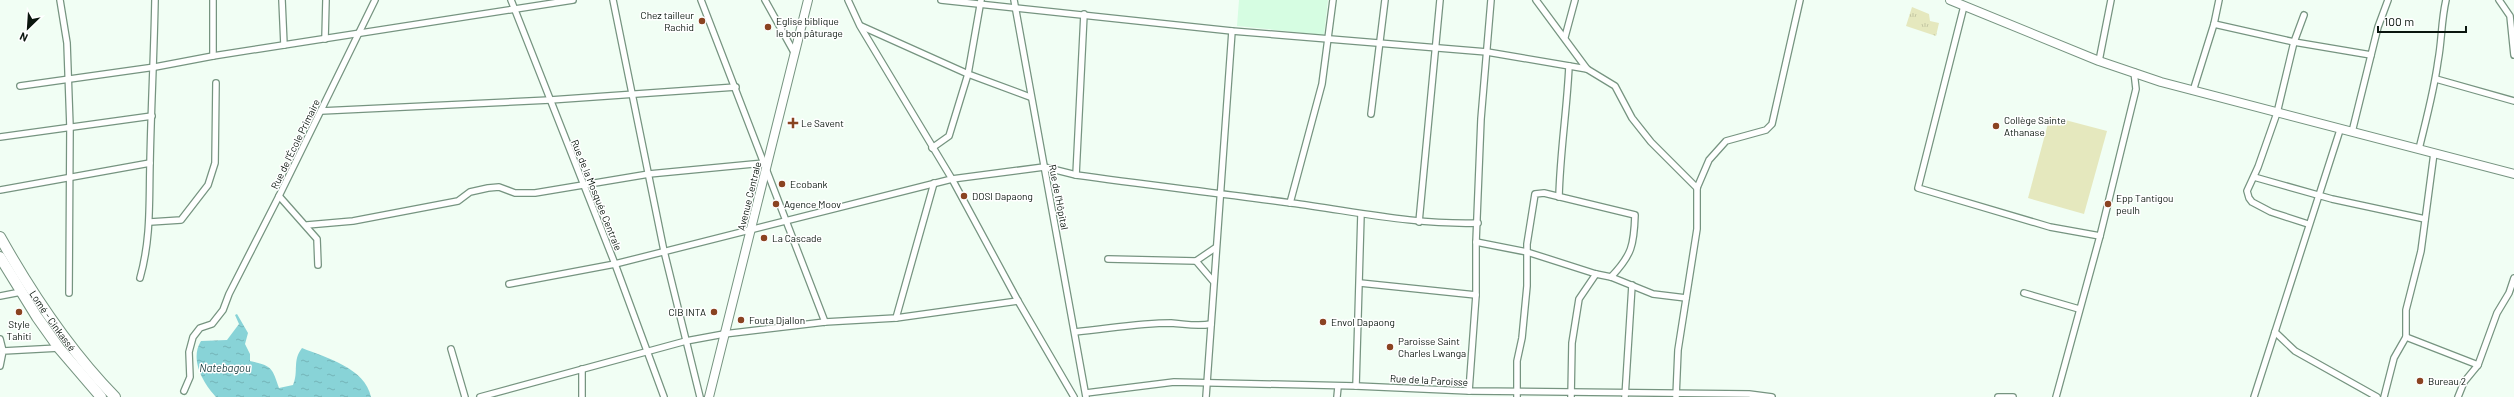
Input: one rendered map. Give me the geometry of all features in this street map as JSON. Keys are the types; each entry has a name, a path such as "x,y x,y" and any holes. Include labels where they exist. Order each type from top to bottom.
{"highway":[{"name":"Lomé - Cinkassé","path":"0,237 23,277 48,314 80,358 115,397"},
{"name":"Lomé - Cinkassé","path":"0,257 21,292 59,348 101,397"}],"main road":[{"name":"Avenue Centrale","path":"709,397 808,0"},
{"path":"1950,0 2099,61 2193,91 2514,174"}],"street":[{"path":"60,0 67,44 67,80 70,128 69,293"},
{"path":"140,278 147,252 150,222 150,163 155,67 155,0"},
{"path":"213,0 213,56"},
{"path":"282,0 284,45"},
{"path":"325,39 326,0"},
{"name":"Rue de l'École Primaire","path":"184,391 190,377 189,352 194,337 200,328 212,324 223,310 229,294 375,0"},
{"name":"Rue de la Mosquée Centrale","path":"511,0 615,264 645,351 664,397"},
{"path":"522,7 525,0"},
{"path":"20,86 155,67 213,56 514,8 574,0"},
{"path":"613,0 634,95 664,251 700,397"},
{"path":"701,0 788,222 825,322"},
{"path":"765,0 795,54"},
{"path":"848,0 860,26 952,179 1018,301 1074,397"},
{"path":"942,0 980,2 1015,9 1084,14 1232,30 1436,49 1487,52 1587,69 1614,86 1640,127 1660,152 1697,188"},
{"name":"Rue de l'Hôpital","path":"1014,0 1030,97 1086,395"},
{"path":"1290,202 1317,106 1330,38 1333,0"},
{"path":"1372,114 1385,0"},
{"path":"1419,222 1440,0"},
{"path":"1469,391 1476,296 1476,242 1478,223 1481,119 1491,0"},
{"path":"1536,0 1565,37 1587,69"},
{"path":"1565,37 1575,0"},
{"path":"1676,396 1678,350 1697,229 1697,188 1709,160 1726,141 1766,130 1772,124 1800,0"},
{"path":"2099,61 2111,0"},
{"path":"2193,91 2214,24 2219,0"},
{"path":"2352,132 2388,0"},
{"path":"2419,149 2436,79 2440,50 2440,24 2446,0"},
{"path":"2499,0 2510,16 2514,55"},
{"path":"932,148 949,136 968,74 980,2"},
{"path":"1964,6 1918,188 2050,227 2100,236"},
{"path":"1076,175 1084,14"},
{"path":"2304,15 2294,42 2277,113 2247,191 2248,198 2252,202 2271,212 2308,224"},
{"path":"2214,24 2294,42 2372,55"},
{"path":"860,26 968,74 1030,97"},
{"path":"1206,397 1212,324 1213,281 1219,195 1232,30"},
{"path":"1559,197 1560,148 1566,120 1569,66"},
{"path":"2056,397 2100,236 2136,89 2134,72"},
{"path":"2436,79 2514,101"},
{"path":"150,222 181,220 208,185 215,163 216,83"},
{"path":"321,111 550,100 736,87"},
{"path":"0,137 152,116"},
{"path":"2254,397 2292,284 2308,224 2340,130"},
{"path":"2384,397 2394,358 2406,336 2406,310 2421,251 2434,153"},
{"path":"0,190 70,176 150,163"},
{"path":"307,225 353,221 458,201 470,192 488,188 499,187 515,193 530,193 583,186 648,174 766,165"},
{"path":"509,284 615,264 664,251 750,232 952,179 1044,167 1076,175 1219,195 1290,202 1419,222 1478,223"},
{"path":"2254,176 2318,195 2425,219"},
{"path":"896,318 934,183"},
{"path":"1517,394 1517,361 1522,338 1527,286 1527,252 1535,194 1544,193 1635,215 1631,252 1626,261 1611,276"},
{"path":"279,196 307,225 318,241 318,265"},
{"path":"1356,386 1361,214"},
{"path":"1476,242 1527,252 1596,274 1611,276 1653,294 1686,298"},
{"path":"1108,259 1196,261 1216,248"},
{"path":"1196,261 1213,281"},
{"path":"1571,394 1572,343 1579,299 1596,274"},
{"path":"2458,397 2464,382 2478,365 2497,313 2509,293 2514,278"},
{"path":"1360,283 1476,296"},
{"path":"1625,395 1632,285"},
{"path":"0,296 21,292"},
{"path":"2024,293 2079,309"},
{"path":"480,397 645,351 724,334 825,322 896,318 1018,301"},
{"path":"1075,332 1117,326 1172,323 1200,326 1212,324"},
{"path":"2275,332 2295,351 2377,397"},
{"path":"2406,336 2478,365"},
{"path":"0,339 3,352 0,366"},
{"path":"3,352 59,348"},
{"path":"451,349 465,397"},
{"path":"582,369 582,397"},
{"name":"Rue de la Paroisse","path":"1086,395 1169,383 1207,383 1338,387 1356,386 1459,394 1469,391 1517,394 1676,396 1749,394 1772,397"},
{"path":"1337,397 1338,387"},
{"path":"1998,397 2013,397"}],"shaded area":[{"path":"1239,0 1328,0 1324,35 1237,26"}],"green space":[{"path":"1912,7 1929,14 1930,21 1939,23 1936,36 1906,26"},
{"path":"2050,116 2107,131 2084,214 2028,198"}],"water":[{"name":"Natebagou","path":"237,314 248,333 245,344 250,354 250,361 263,364 270,368 275,376 279,388 293,385 296,375 297,357 302,348 333,360 353,371 367,387 371,397 216,397 203,379 197,364 198,348 201,341 227,340 239,324 235,315"}],"place":[{"name":"Chez tailleur Rachid","path":"702,21"},
{"name":"Eglise biblique le bon pâturage","path":"768,27"},
{"name":"Le Savent","path":"793,123"},
{"name":"Collège Sainte Athanase","path":"1996,126"},
{"name":"Ecobank","path":"782,184"},
{"name":"DOSI Dapaong","path":"964,196"},
{"name":"Agence Moov","path":"776,204"},
{"name":"Epp Tantigou peulh","path":"2108,204"},
{"name":"La Cascade","path":"764,238"},
{"name":"Style Tahiti","path":"19,312"},
{"name":"CIB INTA","path":"714,312"},
{"name":"Fouta Djallon","path":"741,320"},
{"name":"Envol Dapaong","path":"1323,322"},
{"name":"Paroisse Saint Charles Lwanga","path":"1390,347"},
{"name":"Bureau 2","path":"2420,381"}]}
